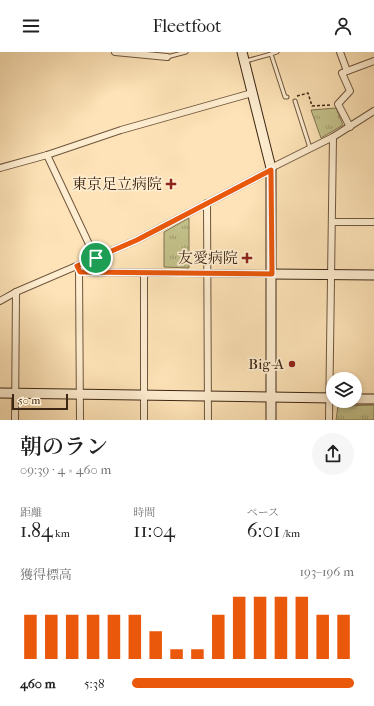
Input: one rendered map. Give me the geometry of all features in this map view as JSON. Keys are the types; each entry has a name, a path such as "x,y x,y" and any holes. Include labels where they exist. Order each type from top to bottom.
{"street":[{"path":"115,52 167,57"},
{"path":"340,52 346,71"},
{"path":"243,57 271,169 271,420"},
{"path":"350,127 338,104 350,91 342,73 374,61"},
{"path":"0,168 47,155 121,130 252,93"},
{"path":"0,301 16,292 78,269 96,258 151,234 333,137 374,111"},
{"path":"331,372 333,137"},
{"path":"47,155 96,258"},
{"path":"207,203 208,420"},
{"path":"332,222 374,222"},
{"path":"78,269 144,273 374,275"},
{"path":"78,269 80,420"},
{"path":"144,273 144,420"},
{"path":"15,420 16,292"},
{"path":"0,393 326,398"},
{"path":"362,399 374,399"},
{"path":"329,420 330,408"}],"lane":[{"path":"167,57 186,52"},
{"path":"243,57 277,52"},
{"path":"271,54 285,97 287,97"},
{"path":"295,101 310,148"}],"path":[{"path":"287,97 308,93 312,106 338,104"}],"green space":[{"path":"336,108 343,125 321,138 311,110"},
{"path":"189,218 189,268 164,267 164,232"},
{"path":"362,405 374,405 374,420 336,420 338,408 362,408"}],"place":[{"name":"東京足立病院","path":"171,184"},
{"name":"友愛病院","path":"247,258"},
{"name":"Big-A","path":"292,364"}],"route":[{"path":"271,170 272,274 80,272 77,266 96,258 184,217 235,187 271,170"}]}
